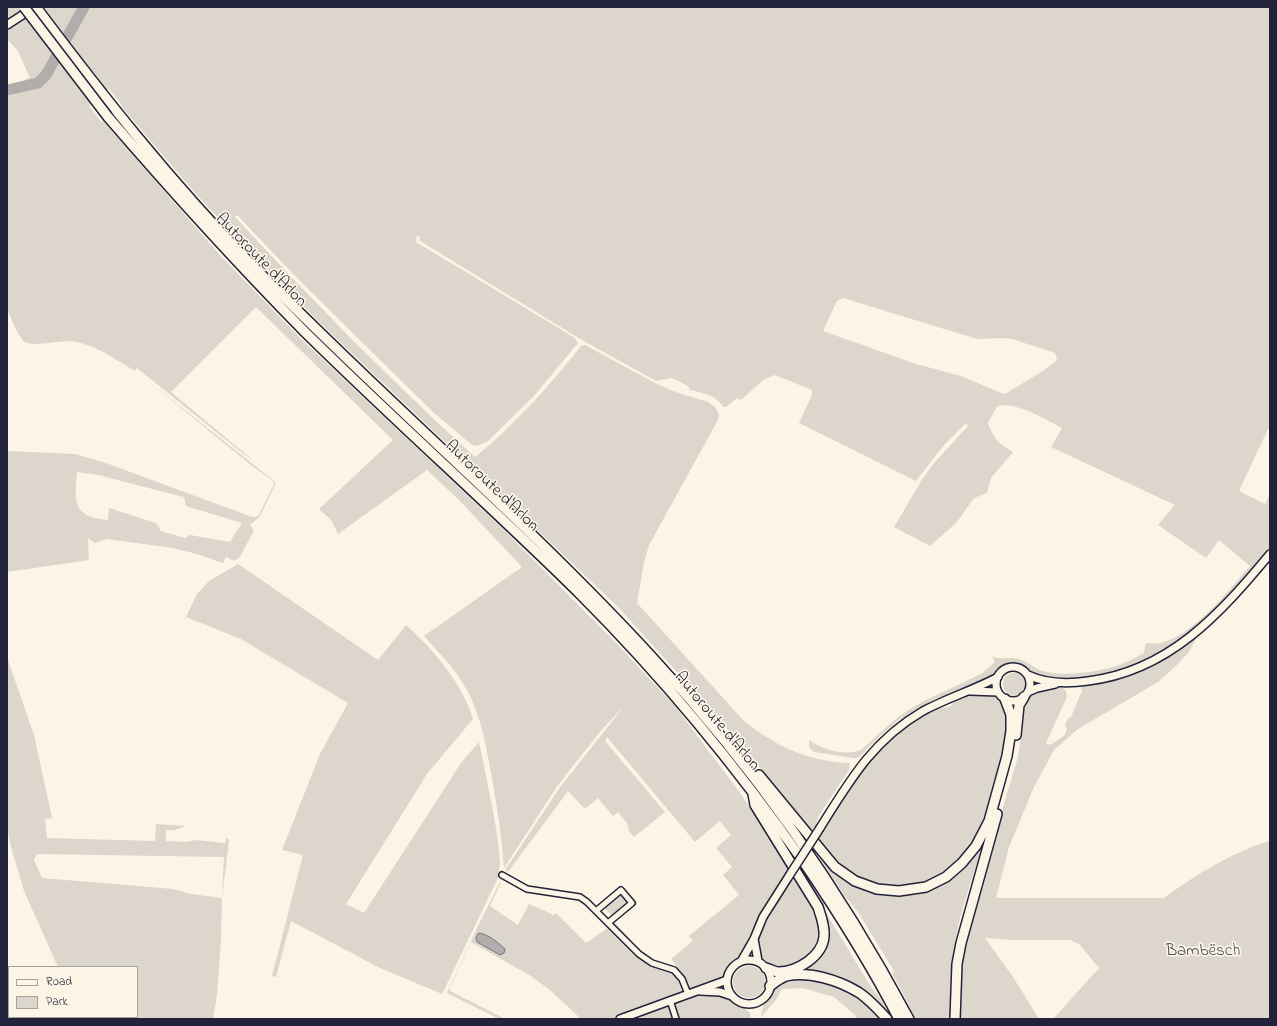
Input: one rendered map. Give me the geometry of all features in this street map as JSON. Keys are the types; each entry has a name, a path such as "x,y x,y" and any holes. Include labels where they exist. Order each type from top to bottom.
{"highway":[{"name":"Autoroute d'Arlon","path":"24,7 108,117 238,264 306,332 581,595 621,637 696,721 752,790 785,835 830,902 875,975 899,1019"},
{"name":"Autoroute d'Arlon","path":"35,7 163,167 245,257 312,326 588,589 655,660 733,751 791,828 876,958 909,1019"},
{"path":"733,751 751,766 835,867 855,881 877,889 899,892 926,887 946,877 962,863 976,846 989,821 1007,756 1010,737 1011,715 1001,695"},
{"path":"955,1019 957,964 961,943 1013,756 1019,705 1026,695"},
{"path":"752,790 755,805 818,906 824,923 823,944 810,961 801,966 778,972 766,968"},
{"path":"770,986 785,976 793,975 828,979 841,983 859,992 887,1019"}],"main road":[{"path":"7,25 35,7"},
{"path":"1001,695 996,682 998,677 1005,669 1015,667 1020,668 1028,675 1039,680 1059,683 1073,683 1117,675 1150,662 1176,648 1193,635 1216,613 1270,554"},
{"path":"1026,695 1031,684 1028,675"},
{"path":"742,960 754,939 763,917 862,763 885,739 902,725 924,711 998,677"},
{"path":"968,691 1001,695 1015,701 1037,688 1059,683"},
{"path":"754,939 758,961"},
{"path":"698,991 720,992 732,996 742,1002 753,1003 764,997 770,986 771,980 766,968 758,961 753,960 742,960 736,963 731,968 727,980 729,991 732,996"},
{"path":"620,1019 727,980"}],"street":[{"path":"502,875 533,890 580,897 639,954 652,963 674,970 682,979 687,988 688,994"},
{"path":"596,911 621,890 632,903 608,923"},
{"path":"670,1000 676,1019"}],"green space":[{"name":"Bambësch","path":"7,7 1270,7 1270,429 1268,429 1239,491 1265,504 1270,494 1270,561 1240,595 1196,639 1189,652 1178,664 1158,682 1078,729 1054,750 1034,787 1009,847 996,898 1164,898 1228,858 1242,851 1270,841 1270,1019 1053,1019 1099,968 1079,944 1070,940 1011,940 985,938 1013,977 1039,1019 961,1019 961,965 965,944 992,844 1018,757 1021,734 1020,713 1024,702 1032,694 1058,683 1032,673 1019,664 1007,664 1001,667 984,682 934,699 900,719 881,735 858,758 814,752 809,747 809,740 820,747 834,751 855,752 861,750 899,716 922,702 981,674 995,662 992,656 999,658 1019,659 1037,669 1051,673 1071,674 1101,670 1119,665 1144,653 1146,643 1161,643 1174,638 1198,621 1210,610 1250,566 1219,540 1206,558 1158,525 1175,505 1051,447 1062,428 1021,408 1005,405 997,406 988,423 997,440 1013,452 991,478 987,493 974,498 957,522 930,546 894,527 923,478 935,462 968,426 966,423 944,445 916,481 799,423 812,395 812,390 775,375 763,380 741,400 737,398 726,407 723,407 713,397 690,390 688,386 672,378 656,381 582,340 420,241 420,237 417,235 416,242 575,338 578,343 534,396 488,441 477,446 472,445 433,412 298,279 237,215 235,217 352,340 475,457 518,418 557,376 581,346 585,345 655,383 673,391 708,402 715,407 719,414 718,420 649,545 644,562 637,603 744,721 768,738 793,751 806,756 834,762 849,763 849,770 818,817 816,825 811,832 789,802 705,703 618,607 317,320 251,253 196,194 121,106 122,105 109,89 89,106 101,122 103,121 219,254 300,338 505,531 618,645 674,705 741,794 814,909 820,927 817,945 814,951 805,959 786,967 774,968 769,966 761,958 755,939 743,955 732,963 718,983 699,991 729,997 750,1013 751,1019 581,1019 551,991 531,976 471,942 450,991 505,1019 499,1019 447,993 478,926 500,882 501,883 490,906 518,925 529,904 554,915 556,913 586,943 615,923 643,952 656,961 664,964 665,968 674,970 677,967 671,959 693,941 689,936 739,895 723,875 732,867 716,848 731,835 720,821 695,842 607,737 605,741 665,812 634,837 629,831 627,823 618,812 613,816 598,798 585,809 568,791 508,872 505,870 561,786 625,705 599,733 558,785 504,868 501,834 492,778 479,718 470,696 460,678 424,636 522,567 460,501 427,470 338,534 331,520 319,509 393,440 256,307 171,392 255,462 285,484 241,452 137,368 135,371 111,356 86,344 68,341 34,344 25,342 22,339 7,309 7,90 30,77 17,50 9,41 7,43","holes":["843,298 977,339 1012,339 1055,353 1057,360 1043,371 1005,394 1001,393 961,376 916,364 823,331 837,301","1079,682 1082,691 1071,717 1067,720 1065,725 1067,729 1064,736 1050,745 1046,743 1067,697 1066,691 1059,683"]},
{"path":"142,376 276,483 260,516 250,525 254,530 240,557 234,561 226,557 223,563 173,548 107,539 95,543 88,538 89,560 7,572 7,451 75,454 106,463 252,517 256,517 259,515 274,484 273,481 252,466","holes":["77,472 98,475 184,497 186,506 242,523 230,542 190,535 185,538 161,531 156,523 109,508 108,520 96,518 88,515 78,506 76,500"]},
{"path":"238,564 378,660 406,625 437,656 462,693 473,719 427,774 346,904 364,913 461,763 479,742 496,828 500,866 498,878 442,994 380,968 291,921 276,977 272,976 303,855 282,850 320,754 348,703 241,639 186,617 197,594 209,581"},
{"path":"7,657 34,735 52,818 45,819 47,838 155,841 156,824 186,826 175,830 166,830 166,841 186,842 196,840 225,843 226,838 229,840 222,898 217,995 213,1019 82,1019 138,1018 138,966 58,966 24,891 11,847 7,827","holes":["37,854 224,857 222,898 191,894 173,889 42,878 34,860"]},
{"path":"1014,673 1018,674 1024,680 1024,688 1018,694 1014,695 1010,694 1004,688 1003,684 1004,680 1010,674"},
{"path":"990,694 1000,699 1006,707 1008,721 1006,739 996,784 980,827 972,844 964,856 951,868 937,877 905,887 888,887 872,883 856,877 841,867 817,840 864,769 877,753 902,729 934,709 950,707 956,699 972,695"},
{"path":"988,832 966,897 957,931 951,971 952,1019 916,1019 892,973 894,971 858,912 843,894 808,840 833,869 876,892 947,880"},
{"path":"794,859 824,904 822,906 892,1019 860,990 790,972 804,968 827,936 792,860"},
{"path":"621,890 632,903 614,918 602,905"},
{"path":"7,964 8,1018 37,1019 7,1019"},
{"path":"746,966 752,966 762,973 765,982 764,988 758,995 752,998 746,998 736,991 733,985 733,979 740,969"},
{"path":"793,978 830,984 847,991 866,1002 883,1019 856,1019 855,1015 834,997 803,988 782,989 776,1000 761,1017 765,1003 774,987 780,982"}],"shaded area":[{"path":"479,933 487,935 496,941 505,949 504,953 500,955 477,942 476,938"}],"waterway":[{"path":"7,90 38,83 46,75 84,7"}]}
